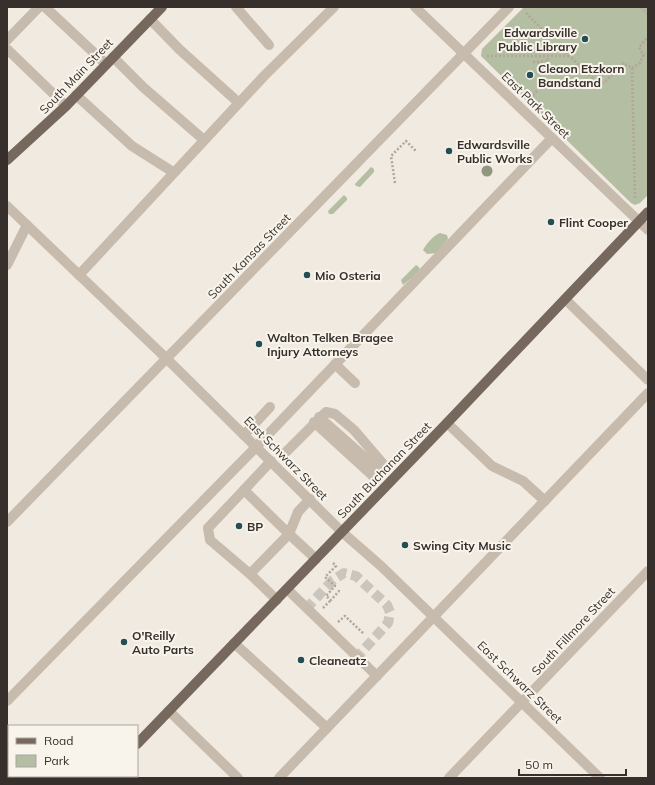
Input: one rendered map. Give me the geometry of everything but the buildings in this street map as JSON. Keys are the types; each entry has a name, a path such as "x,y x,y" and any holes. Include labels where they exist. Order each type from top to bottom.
{"main road":[{"name":"South Main Street","path":"7,160 66,106 162,7"},
{"name":"South Buchanan Street","path":"138,743 277,600 648,212"}],"street":[{"path":"7,40 39,7"},
{"path":"45,7 143,87 204,140"},
{"path":"236,7 269,45"},
{"path":"78,275 173,172 334,7"},
{"name":"East Park Street","path":"416,7 648,230"},
{"name":"South Kansas Street","path":"7,522 167,359 463,52 509,7"},
{"path":"150,19 179,49 239,103"},
{"path":"7,49 66,106"},
{"path":"76,95 132,146 173,172"},
{"path":"7,701 256,447 552,138"},
{"name":"East Schwarz Street","path":"7,206 167,359 342,532 382,566 600,778"},
{"path":"7,265 27,226"},
{"path":"565,299 648,380"},
{"path":"335,364 355,383"},
{"path":"279,778 648,394"},
{"path":"244,435 270,407"},
{"path":"284,454 317,419 326,412 336,414 354,430 366,446 379,470 317,419"},
{"path":"447,423 492,466 523,480 545,501"},
{"path":"271,461 208,528 208,534 210,540 250,574 277,600"},
{"path":"244,490 316,559"},
{"path":"250,574 289,534 298,512 310,499"},
{"name":"South Fillmore Street","path":"449,778 523,703 648,571"},
{"path":"287,589 377,676"},
{"path":"234,643 327,728"},
{"path":"169,711 238,778"}],"path":[{"path":"641,7 648,14"},
{"path":"526,13 551,38"},
{"path":"632,68 640,63 643,55 639,47 648,37"},
{"path":"557,44 599,83 605,82 623,63 632,68"},
{"path":"643,55 648,55"},
{"path":"487,56 569,56"},
{"path":"542,63 534,62 548,61 547,56"},
{"path":"632,68 635,199"},
{"path":"530,98 537,91"},
{"path":"396,183 391,156 406,141 416,151"},
{"path":"331,600 326,596 335,586 325,577 336,566 333,563"},
{"path":"321,610 339,590 341,592"},
{"path":"336,624 345,616 364,634"}],"green space":[{"path":"524,7 648,7 648,195 640,203 635,205 631,203 481,56 482,49"},
{"path":"371,167 374,169 374,172 360,187 356,186 355,184"},
{"path":"344,195 347,200 333,214 329,214 328,211"},
{"path":"440,233 447,235 448,239 436,253 427,254 423,250 424,248"},
{"path":"416,265 419,267 420,271 403,285 401,280"}],"tunnel":[{"path":"306,609 333,580 344,573 356,576 387,605 390,612 388,623 357,657"}],"place":[{"name":"Edwardsville Public Library","path":"585,39"},
{"name":"Cleaon Etzkorn Bandstand","path":"530,75"},
{"name":"Edwardsville Public Works","path":"449,151"},
{"name":"Flint Cooper","path":"551,222"},
{"name":"Mio Osteria","path":"307,275"},
{"name":"Walton Telken Bragee Injury Attorneys","path":"259,344"},
{"name":"BP","path":"239,526"},
{"name":"Swing City Music","path":"405,545"},
{"name":"O'Reilly Auto Parts","path":"124,642"},
{"name":"Cleaneatz","path":"301,660"}]}
